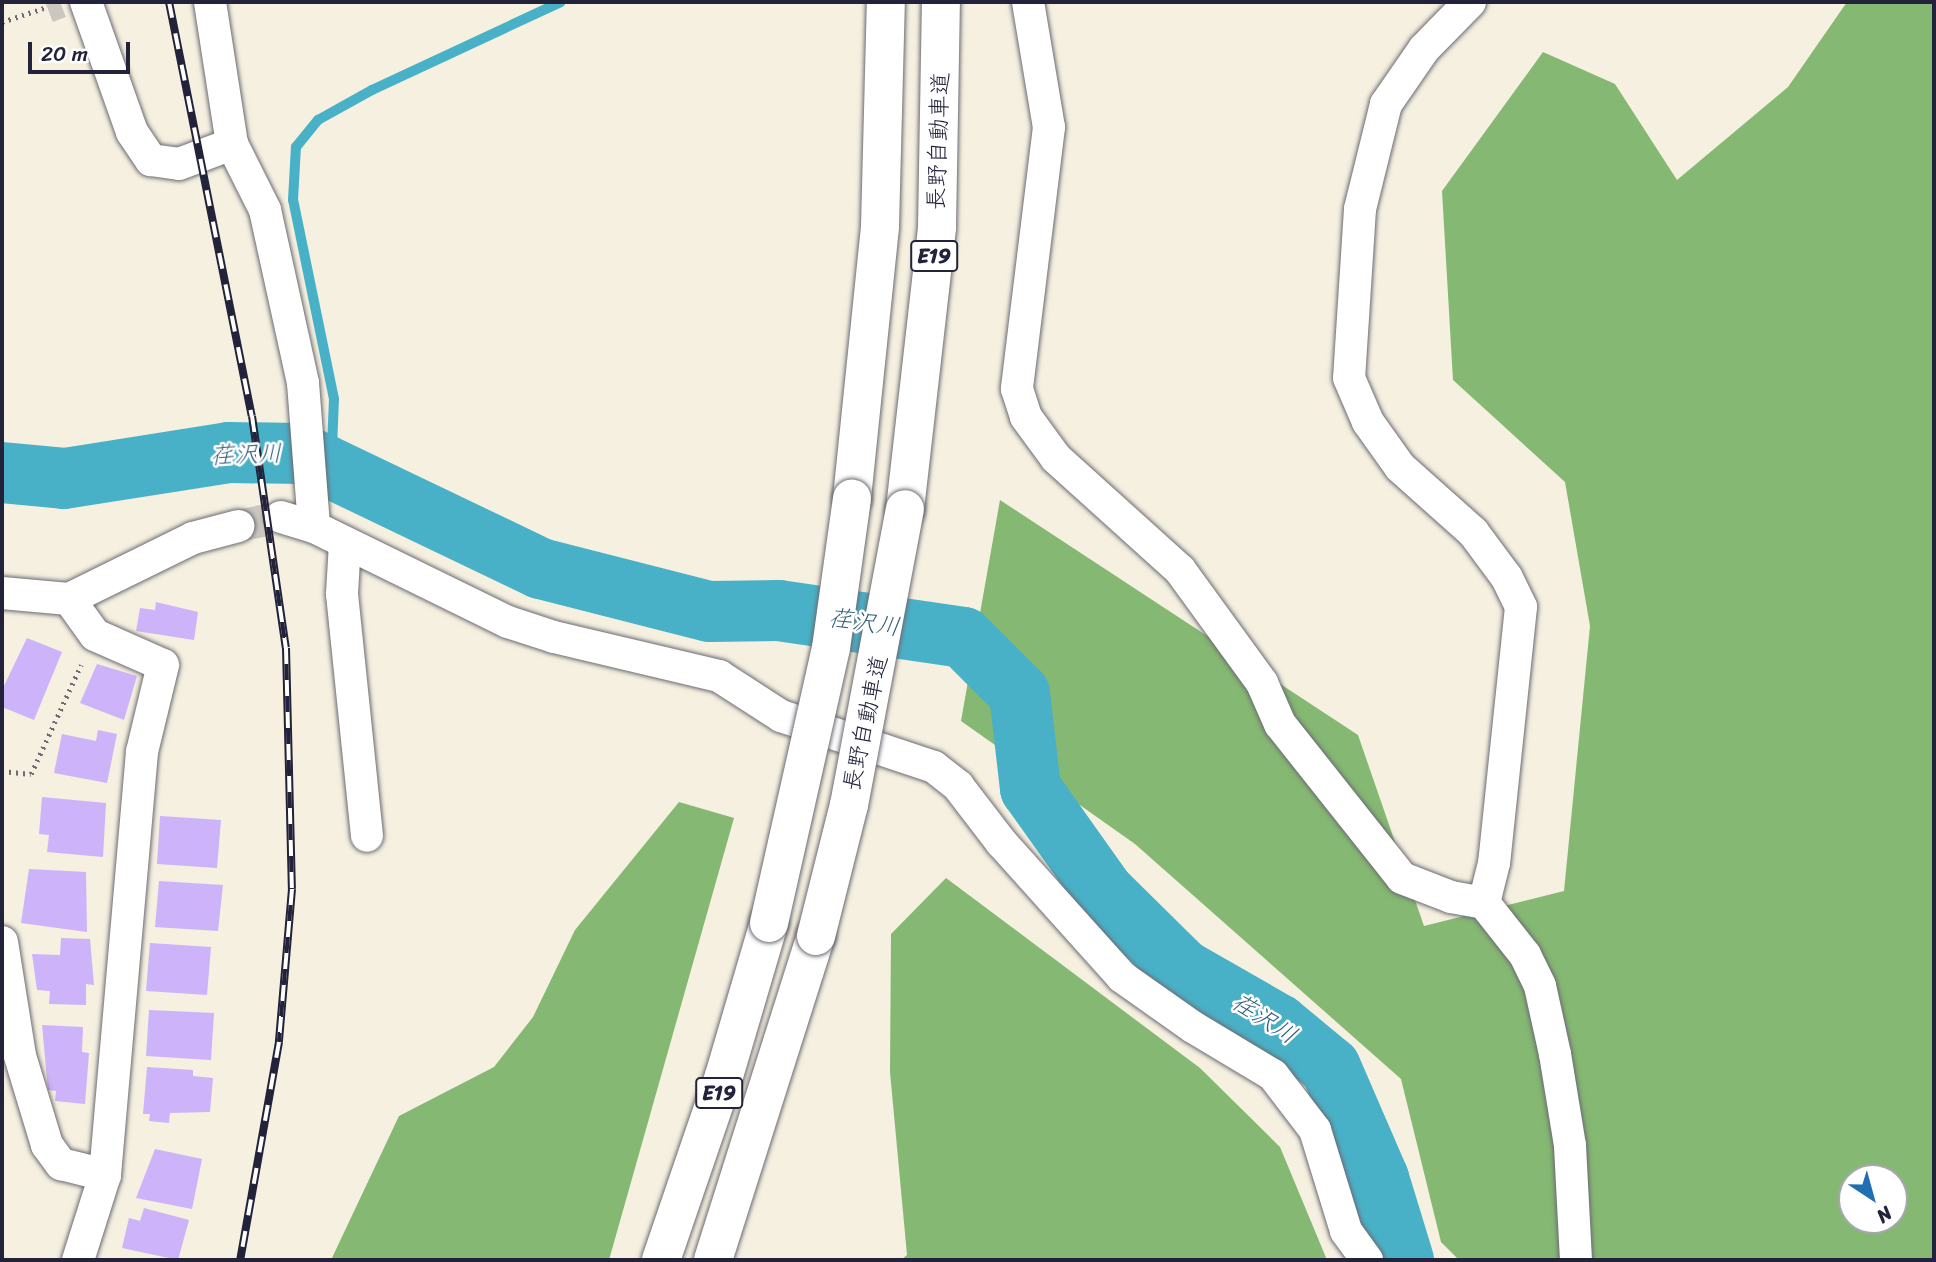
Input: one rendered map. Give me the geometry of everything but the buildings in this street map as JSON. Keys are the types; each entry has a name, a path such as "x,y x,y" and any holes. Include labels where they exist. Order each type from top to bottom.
{"highway":[{"name":"E19","path":"661,1260 724,1076 769,923 831,648 852,498 880,226 886,2"},
{"name":"長野自動車道","path":"713,1260 816,936 852,792 905,509 937,227 942,2"}],"street":[{"path":"86,2 132,132 151,160 179,164 232,144"},
{"path":"210,2 212,37 232,144 265,210 303,383 305,419 301,517 345,543 508,622 554,637 719,676 781,716 934,767 958,786 1001,842 1122,977 1193,1027 1273,1075 1315,1130 1346,1231 1367,1260"},
{"path":"1028,2 1049,127 1017,389 1026,417 1056,458 1180,570 1262,682 1280,724 1402,878 1451,897 1484,903 1525,956 1540,986 1570,1146 1576,1260"},
{"path":"1470,2 1424,49 1386,104 1360,209 1349,378 1368,422 1400,467 1473,532 1507,578 1521,607 1503,794 1484,903"},
{"path":"2,593 69,599 193,538 238,526"},
{"path":"345,543 342,594 367,836"},
{"path":"69,599 95,635 163,665 142,752 104,1175 78,1260"},
{"path":"2,942 20,1056 47,1145 61,1164 104,1175"}],"path":[{"path":"2,22 47,7"},
{"path":"2,771 31,774 95,635"}],"green space":[{"path":"1847,2 1934,2 1934,1260 1459,1260 1441,1242 1401,1079 1135,844 961,721 1000,500 1358,735 1424,926 1564,891 1590,626 1565,482 1453,380 1442,191 1543,52 1615,84 1677,180 1788,87"},
{"path":"679,802 734,818 609,1260 331,1260 399,1116 494,1067 533,1017 575,930"},
{"path":"946,878 1200,1068 1280,1147 1327,1260 901,1260 907,1255 890,1072 891,934"}],"waterway":[{"path":"327,465 332,448 334,399 293,200 296,147 318,120 372,90 561,2"},
{"name":"荏沢川","path":"2,472 64,478 228,452 300,453 540,568 709,611 778,610 963,637 1019,693 1030,788 1104,892 1182,969 1278,1024 1330,1067 1378,1178 1403,1260"}],"tunnel":[{"path":"47,7 60,2"},
{"path":"238,526 281,517"}],"railway":[{"path":"169,2 252,416 286,648 292,889 279,1042 240,1260"}]}
